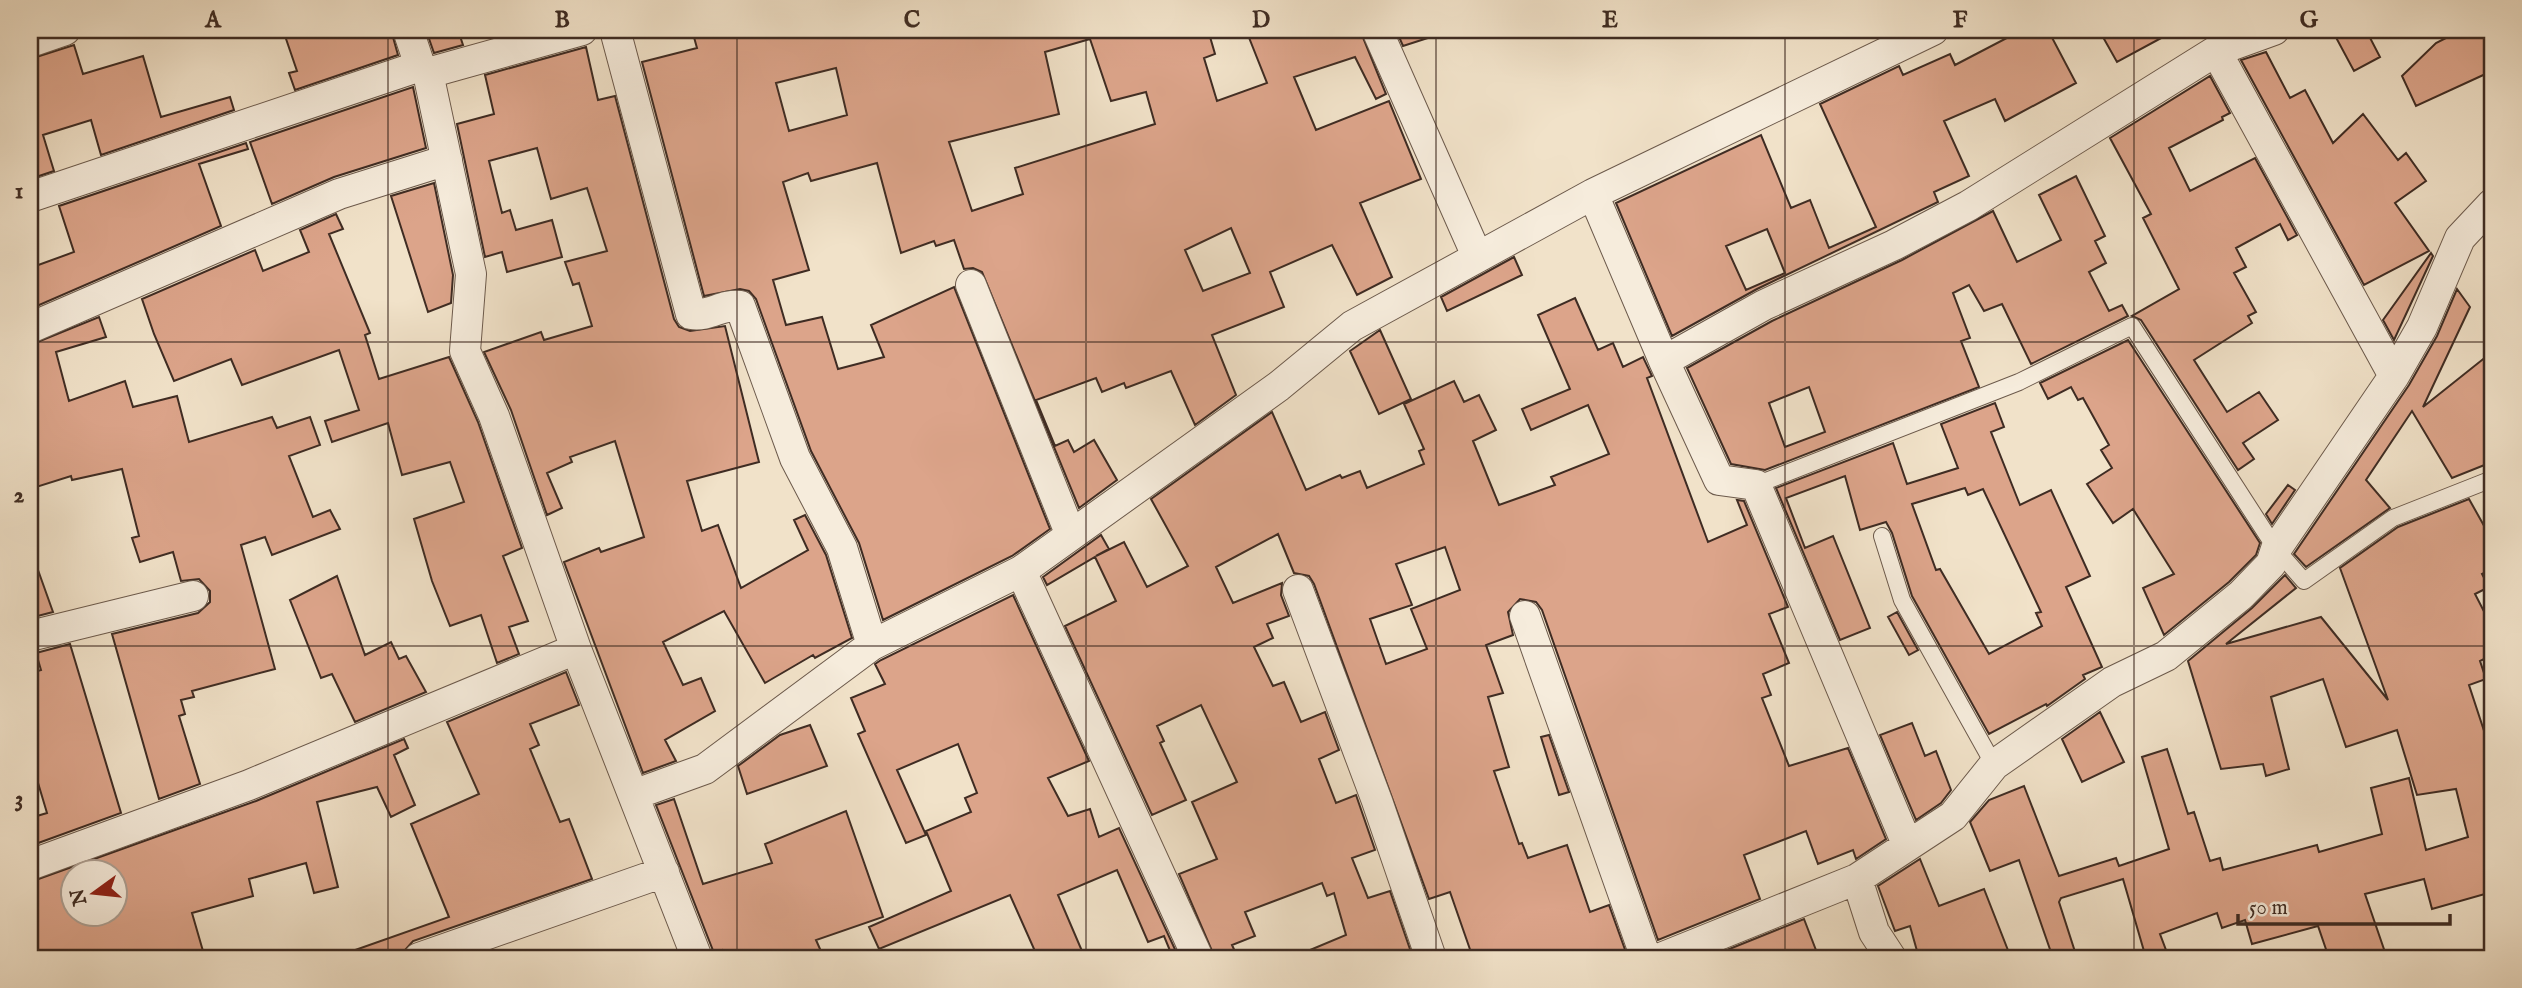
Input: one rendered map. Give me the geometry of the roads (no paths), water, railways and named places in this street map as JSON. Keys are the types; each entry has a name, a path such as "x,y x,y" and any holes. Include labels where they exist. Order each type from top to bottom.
{"street":[{"path":"30,42 65,30"},
{"path":"408,30 424,69 471,274 465,351 499,429 576,649 697,958"},
{"path":"30,197 424,69 582,30"},
{"path":"615,30 691,314 701,316 727,304 740,306 795,458 842,548 872,645"},
{"path":"1377,30 1476,256"},
{"path":"635,794 705,769 872,645 1021,571 1070,533 1279,386 1352,326 1593,194 1933,30"},
{"path":"1664,360 1764,305 1894,245 1968,206 2216,51 2274,30"},
{"path":"2216,51 2394,376"},
{"path":"30,328 340,194 447,160"},
{"path":"1593,194 1719,480 1756,485 1907,844"},
{"path":"1661,958 1691,952 1857,879 1953,816 1994,765 2112,682 2166,656 2241,595 2271,564 2276,549 2394,376 2422,327 2460,239 2492,204"},
{"path":"971,285 1070,533"},
{"path":"1021,571 1198,958"},
{"path":"1298,590 1377,801 1431,958"},
{"path":"30,636 194,596"},
{"path":"1525,616 1646,958"},
{"path":"30,865 249,785 576,649"},
{"path":"419,958 664,873"},
{"path":"1857,879 1874,932 1891,958"}],"lane":[{"path":"1756,485 2019,382 2132,326 2276,549 2304,581 2393,518 2492,479"},
{"path":"1882,536 1902,600 1994,765"}]}
